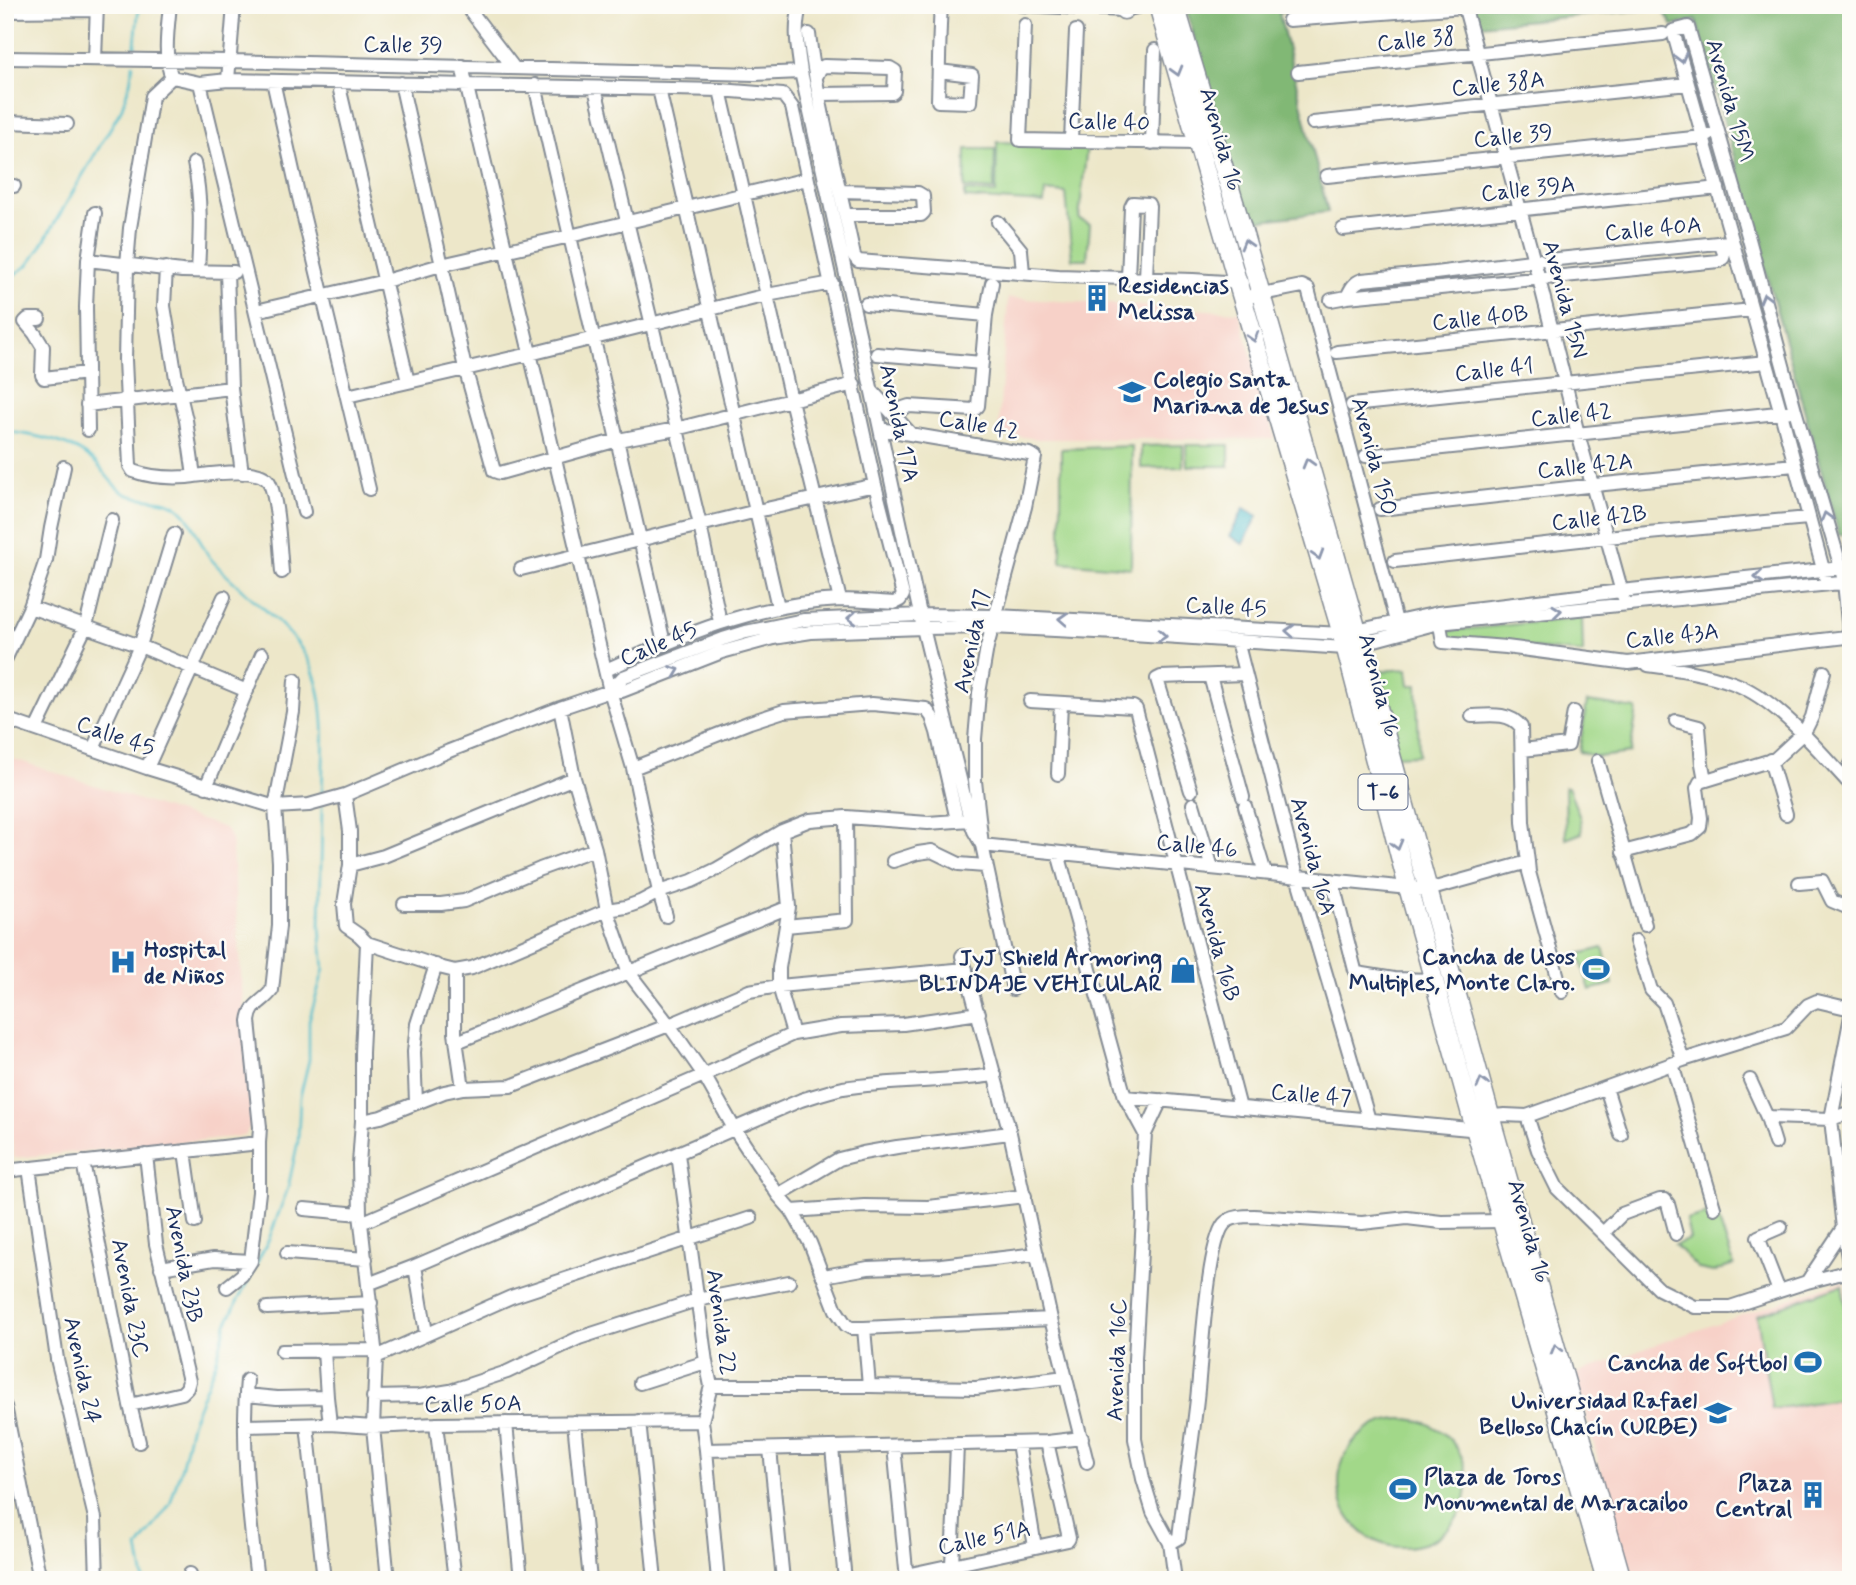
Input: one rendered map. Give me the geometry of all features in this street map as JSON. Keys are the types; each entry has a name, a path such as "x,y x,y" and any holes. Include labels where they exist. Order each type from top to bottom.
{"highway":[{"name":"Avenida 16","path":"1158,5 1240,291 1428,890 1483,1123 1502,1221 1606,1580"},
{"name":"Avenida 16","path":"1175,5 1258,287 1351,639 1408,887 1434,980 1483,1123 1622,1580"}],"street":[{"path":"170,5 168,60 172,77"},
{"path":"228,80 234,5"},
{"path":"466,5 514,68"},
{"path":"939,71 942,5"},
{"path":"1021,5 1146,5"},
{"name":"Avenida 17A","path":"801,6 797,35 800,72 964,820 982,845"},
{"path":"1289,20 1464,6"},
{"name":"Avenida 15N","path":"1464,6 1623,597"},
{"path":"5,11 97,8 96,59"},
{"name":"Calle 40","path":"1025,25 1020,140 1198,143"},
{"name":"Avenida 15M","path":"1827,584 1752,310 1727,242 1718,188 1674,31 1688,27 1795,410 1846,567 1849,632"},
{"path":"1071,140 1076,31"},
{"path":"809,34 854,256 858,261 1058,276 1222,281 1240,291 1258,287"},
{"name":"Calle 38","path":"1298,72 1663,34"},
{"path":"1152,143 1155,50"},
{"name":"Calle 39","path":"5,58 755,74 800,72"},
{"path":"462,66 610,691 633,768 666,916"},
{"path":"816,77 824,66 890,68 895,71 892,93 820,94"},
{"path":"172,77 200,83 228,80 535,85 783,94 792,107 903,595 901,600 894,603 841,600 778,607 720,622 664,643 606,670"},
{"path":"172,77 152,96 130,228 125,360 129,460 131,469 141,474 162,476 259,473 268,479 273,492 282,572"},
{"path":"273,81 369,489"},
{"path":"338,82 408,382"},
{"path":"200,83 304,512"},
{"path":"401,83 441,265 494,471 499,473 618,440 676,429 854,384"},
{"name":"Calle 38A","path":"1313,123 1688,84"},
{"path":"535,85 664,643"},
{"path":"595,88 700,525 720,622"},
{"path":"659,89 778,607"},
{"path":"720,90 791,400 841,600"},
{"path":"5,122 67,124"},
{"name":"Calle 39","path":"1327,176 1703,137 1718,132"},
{"path":"194,163 199,186 201,222 198,271"},
{"path":"256,311 807,179"},
{"name":"Calle 39A","path":"1343,229 1718,188"},
{"path":"840,191 918,193 923,196 924,212 921,215 846,215"},
{"path":"1128,278 1132,204 1148,204 1150,208 1146,278"},
{"path":"88,430 86,307 88,260 96,213"},
{"path":"998,222 1021,250 1023,272"},
{"path":"1130,234 1148,236"},
{"path":"1727,242 1749,239"},
{"name":"Calle 40A","path":"1331,300 1719,261 1723,258 1727,242 1533,260 1362,280 1351,287 1347,297"},
{"path":"88,260 198,271 245,271"},
{"path":"1548,260 1555,278"},
{"path":"166,268 164,306 194,475"},
{"path":"227,272 231,388 242,473"},
{"path":"1435,273 1437,288"},
{"path":"347,396 767,295 831,283"},
{"path":"895,416 909,406 977,409 986,315 992,284"},
{"name":"Avenida 15O","path":"1258,287 1302,286 1308,289 1398,628"},
{"path":"866,304 986,315"},
{"name":"Calle 40B","path":"1337,352 1752,310"},
{"path":"40,319 28,319 24,322 36,334 43,347 42,376 44,378 87,373"},
{"path":"877,354 982,363"},
{"name":"Calle 41","path":"1352,405 1766,362"},
{"path":"87,405 231,388"},
{"path":"872,392 910,433"},
{"name":"Calle 42","path":"1366,456 1795,410"},
{"name":"Calle 42","path":"880,429 1029,454"},
{"name":"Avenida 17","path":"1013,989 985,866 975,781 975,739 979,693 994,621 1035,460 1033,455 1029,454"},
{"name":"Calle 42A","path":"1380,509 1794,465"},
{"path":"5,660 30,607 46,560 64,467"},
{"path":"522,569 757,511 876,485"},
{"name":"Calle 42B","path":"1395,561 1808,518"},
{"path":"36,729 86,626 112,520"},
{"path":"93,748 139,646 174,534"},
{"name":"Calle 45","path":"994,621 1237,641 1351,639 1438,618 1623,597 1846,567"},
{"name":"Calle 45","path":"1623,597 1848,582"},
{"path":"146,768 224,597"},
{"path":"30,607 139,646 247,691"},
{"name":"Calle 43A","path":"1438,618 1441,640 1445,643 1506,647 1628,663 1846,637 1849,632"},
{"name":"Calle 45","path":"5,719 146,768 275,807 309,805 345,795 560,708 610,691 622,691 722,652 772,638 921,621 994,621 1351,639"},
{"name":"Avenida 16A","path":"1237,641 1297,876 1369,1120"},
{"path":"205,787 262,654"},
{"path":"1628,663 1689,671 1734,683 1766,700 1848,782"},
{"path":"1623,852 1692,834 1700,827 1702,818 1697,788 1700,782 1774,759 1802,734 1812,717 1824,672"},
{"path":"1212,868 1157,679 1244,674"},
{"path":"1210,676 1265,873"},
{"path":"227,1287 242,1275 251,1261 259,1192 260,1127 249,1021 254,1007 272,990 279,926 279,862 275,807 293,712 295,680"},
{"path":"1030,701 1061,703 1058,774"},
{"name":"Avenida 16B","path":"1061,703 1133,707 1138,713 1240,1108"},
{"path":"345,795 350,831 344,904 346,926 367,943 455,971 471,968 607,910 626,907 692,881 782,831 810,820 846,817 928,823 964,820 932,717 926,709 872,704 785,711 633,768"},
{"path":"560,708 574,778 595,849 607,910 629,973 704,1075 735,1130 778,1195 792,1211 810,1243 836,1310 846,1325 851,1328 864,1328 1051,1319"},
{"path":"1522,750 1568,745 1574,712"},
{"path":"1472,716 1500,715 1512,718 1521,727 1523,822 1529,872 1562,992"},
{"path":"1676,722 1699,727 1705,780"},
{"path":"1770,760 1787,814"},
{"path":"1598,761 1645,925"},
{"path":"1848,782 1851,764"},
{"path":"349,865 384,856 574,778"},
{"path":"786,926 847,920 846,817"},
{"path":"782,831 789,907 779,968 779,986 793,1034"},
{"name":"Calle 46","path":"982,845 1428,890"},
{"path":"404,904 464,901 595,849"},
{"path":"893,861 932,851 959,864 985,866"},
{"path":"1058,853 1125,1097 1145,1135"},
{"path":"1428,890 1528,862"},
{"path":"1332,880 1357,973 1394,979 1434,980"},
{"path":"1799,883 1822,881 1832,901 1851,909"},
{"path":"457,1042 789,907"},
{"path":"1636,941 1651,990 1664,1003 1714,1208"},
{"path":"367,943 359,1164 361,1218 375,1353 373,1427 388,1580"},
{"path":"962,956 1010,1133 1051,1319 1087,1462"},
{"path":"416,1102 414,1052 417,1024 436,965"},
{"path":"362,1121 381,1117 444,1092 463,1088 511,1086 749,991 966,969"},
{"path":"455,971 455,1033 463,1088"},
{"name":"Calle 47","path":"1125,1097 1369,1120 1483,1123 1527,1116 1677,1062 1786,1028 1808,1005 1817,1001 1851,1009"},
{"path":"304,1209 361,1218 704,1075 793,1034 841,1026 903,1024 979,1013"},
{"path":"1527,1116 1538,1150 1557,1188 1659,1289 1695,1307 1730,1307 1807,1282 1850,1273 1831,1119 1851,1016"},
{"path":"368,1284 801,1100 840,1089 877,1084 959,1080 995,1075"},
{"path":"1750,1080 1767,1117 1775,1143"},
{"path":"1606,1088 1621,1135"},
{"path":"1145,1135 1161,1100"},
{"path":"1767,1117 1831,1119 1851,1112"},
{"path":"778,1195 839,1159 897,1147 1010,1133"},
{"name":"Avenida 16C","path":"1145,1135 1135,1359 1135,1439 1153,1512 1170,1543 1175,1580"},
{"path":"5,1140 7,1171 258,1143"},
{"path":"186,1151 195,1222"},
{"name":"Avenida 22","path":"678,1154 711,1387 702,1421 718,1580"},
{"name":"Avenida 23B","path":"130,1405 182,1393 189,1381 156,1244 146,1155"},
{"name":"Avenida 23C","path":"83,1162 139,1442"},
{"name":"Avenida 24","path":"29,1168 57,1359 95,1518 97,1580"},
{"path":"792,1211 864,1206 928,1207 1025,1196"},
{"path":"1603,1233 1622,1214 1665,1200 1676,1234"},
{"path":"1170,1543 1179,1538 1210,1275 1216,1241 1225,1223 1238,1216 1362,1223 1407,1218 1441,1222 1502,1221"},
{"path":"282,1351 375,1353 511,1297 751,1218"},
{"path":"1779,1292 1758,1237 1781,1227"},
{"path":"1807,1282 1843,1228"},
{"path":"287,1253 366,1259"},
{"path":"824,1276 868,1268 941,1265 1037,1254"},
{"path":"161,1268 214,1259 251,1261"},
{"path":"415,1266 426,1333"},
{"path":"373,1397 419,1396 450,1391 507,1372 579,1338 697,1300 789,1282"},
{"path":"267,1308 371,1303"},
{"path":"864,1328 869,1386"},
{"path":"324,1350 330,1424"},
{"path":"640,1383 706,1362"},
{"path":"711,1387 976,1388 1065,1377"},
{"path":"247,1380 249,1511 257,1580"},
{"path":"246,1395 277,1398 327,1397"},
{"path":"5,1406 40,1580"},
{"path":"639,1421 655,1580"},
{"name":"Calle 50A","path":"246,1426 330,1424 373,1427 702,1421"},
{"path":"575,1422 590,1580"},
{"path":"506,1423 521,1580"},
{"path":"436,1424 454,1580"},
{"path":"307,1425 324,1580"},
{"path":"706,1450 957,1445 1082,1438"},
{"name":"Calle 51A","path":"906,1577 1066,1541 1069,1538 1047,1442"},
{"path":"1018,1443 1035,1547"},
{"path":"952,1565 957,1445"},
{"path":"894,1446 906,1577"},
{"path":"832,1448 845,1580"},
{"path":"770,1449 783,1580"}],"shaded area":[{"name":"Colegio Santa Mariana de Jesus","path":"1008,298 1239,312 1275,439 1037,439 998,433"},
{"name":"Hospital de Niños","path":"5,756 225,828 231,838 252,1123 245,1136 14,1158 5,1086"},
{"name":"Universidad Rafael Belloso Chacín (URBE)","path":"1843,1281 1851,1328 1851,1580 1630,1580 1575,1374"}],"green space":[{"path":"1185,5 1395,5 1279,13 1328,212 1247,222"},
{"path":"1472,5 1851,5 1851,534 1839,535 1696,20 1673,26 1662,8 1481,25"},
{"path":"997,142 1087,145 1079,219 1090,224 1087,259 1072,259 1066,193 1045,191 1044,203 965,198 965,191 996,193"},
{"path":"966,149 995,149 994,190 965,188"},
{"path":"1183,445 1183,467 1141,468 1141,446"},
{"path":"1186,445 1229,445 1229,466 1187,466"},
{"path":"1132,446 1131,568 1061,562 1061,449"},
{"path":"1582,618 1583,653 1448,640 1446,631"},
{"path":"1407,669 1409,685 1417,685 1419,755 1393,756 1369,672"},
{"path":"1587,702 1637,709 1630,753 1598,757 1579,752"},
{"path":"1565,787 1568,787 1580,818 1582,833 1566,839"},
{"name":"Cancha de Usos Multiples, Monte Claro.","path":"1603,948 1613,984 1590,990 1579,954"},
{"path":"1716,1212 1734,1265 1713,1272 1699,1269 1675,1245 1690,1239 1686,1220"},
{"name":"Cancha de Softbol","path":"1842,1285 1851,1337 1851,1387 1838,1399 1772,1409 1757,1315"},
{"name":"Plaza de Toros Monumental de Maracaibo","path":"1403,1419 1427,1424 1448,1438 1462,1459 1467,1483 1462,1507 1448,1528 1427,1542 1403,1547 1379,1542 1358,1528 1344,1507 1339,1483 1344,1459 1358,1438 1379,1424"}],"water":[{"path":"1244,508 1258,516 1243,544 1230,536"}],"waterway":[{"path":"134,54 139,5"},
{"path":"5,313 14,275 28,265 40,248 121,110 133,64"},
{"path":"5,431 64,444 95,462 124,493 167,502 180,509 211,559 293,638 312,668 320,699 323,731 322,796"},
{"path":"144,1580 138,1548 170,1504 191,1424 216,1362 226,1324 269,1239 288,1188 298,1141 300,1097 309,1060 309,1021 324,969 320,927 322,806"}],"place":[{"name":"Residencias Melissa","path":"1097,298"},
{"name":"Colegio Santa Mariana de Jesus","path":"1132,392"},
{"name":"Hospital de Niños","path":"123,962"},
{"name":"Cancha de Usos Multiples, Monte Claro.","path":"1596,969"},
{"name":"JyJ Shield Armoring BLINDAJE VEHICULAR","path":"1183,970"},
{"name":"Cancha de Softbol","path":"1808,1362"},
{"name":"Universidad Rafael Belloso Chacín (URBE)","path":"1718,1413"},
{"name":"Plaza de Toros Monumental de Maracaibo","path":"1403,1489"},
{"name":"Plaza Central","path":"1813,1495"}]}
